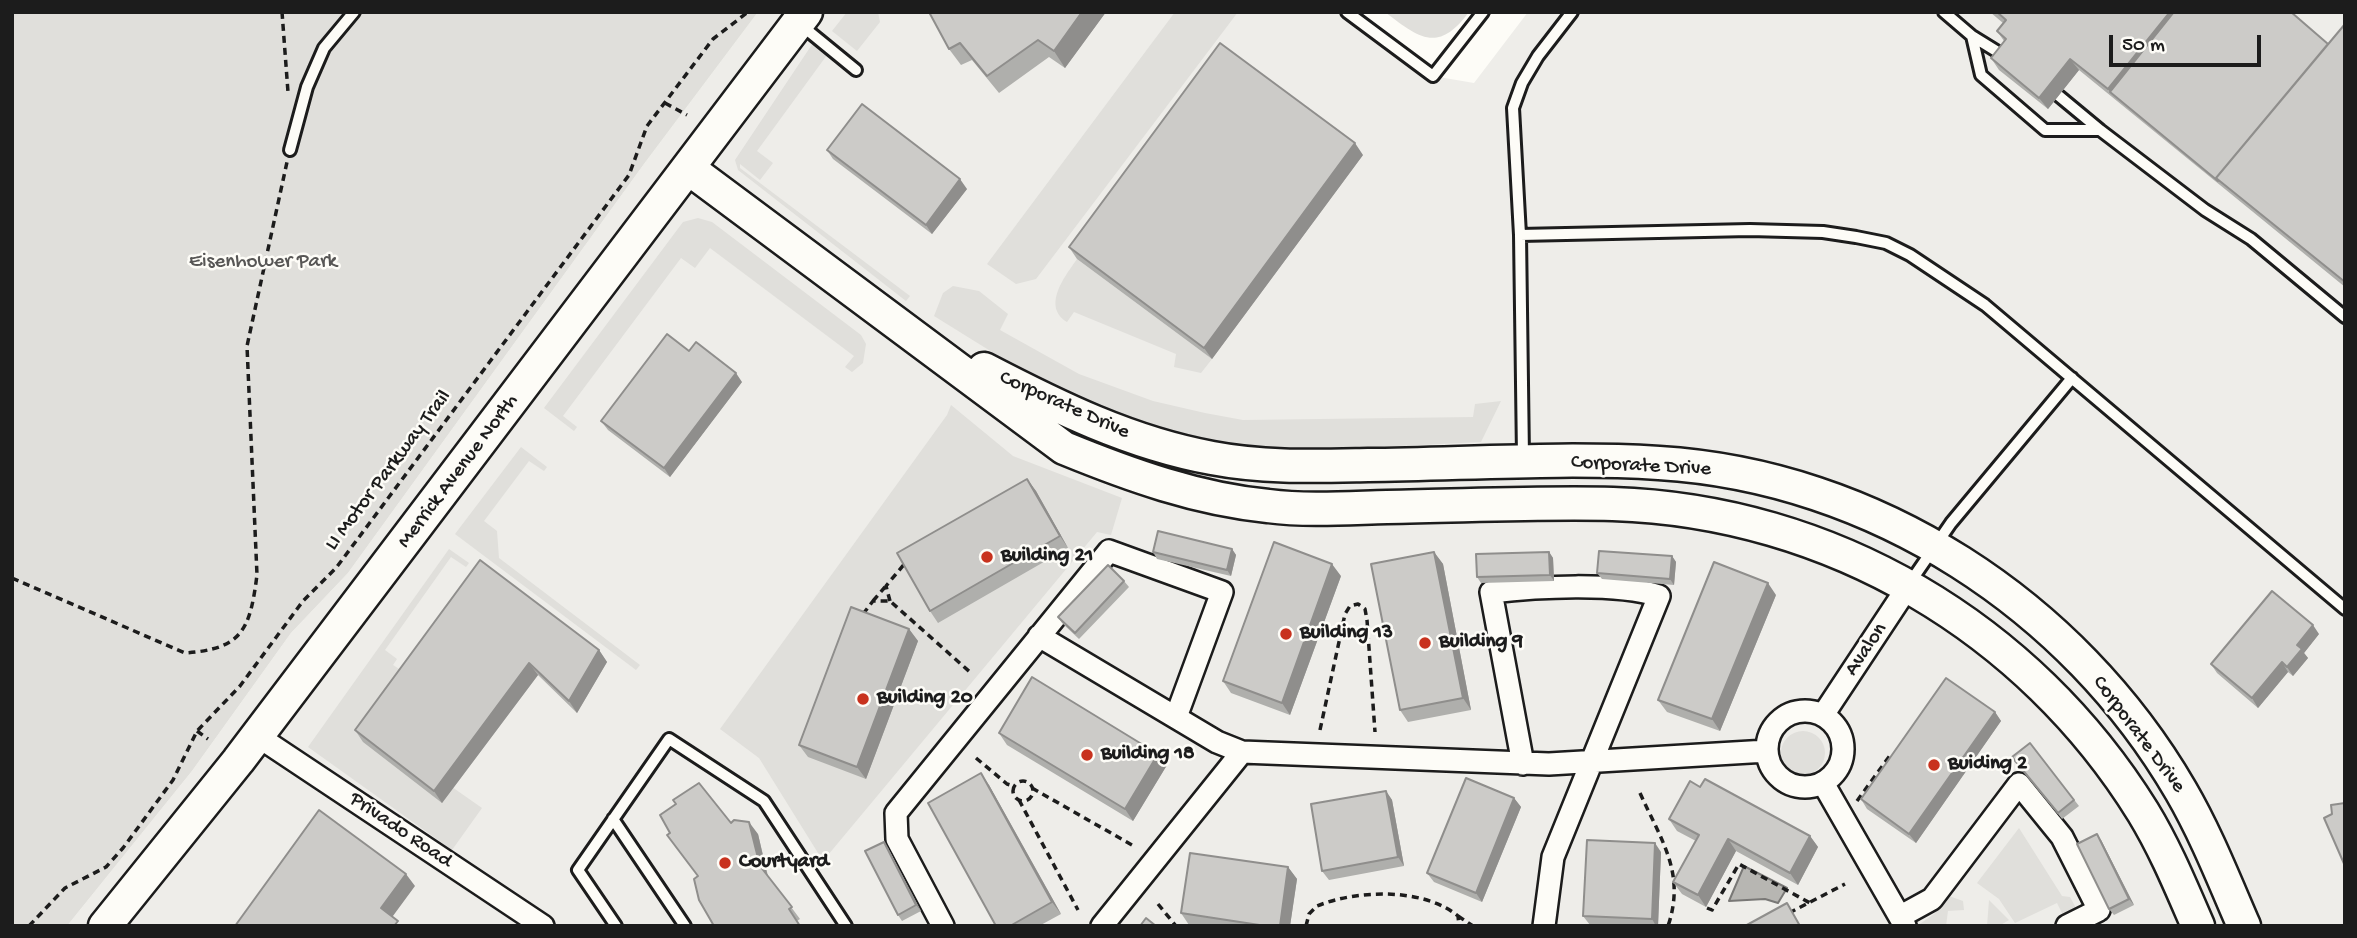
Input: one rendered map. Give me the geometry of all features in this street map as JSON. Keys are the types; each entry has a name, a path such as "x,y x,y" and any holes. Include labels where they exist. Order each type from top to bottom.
{"main road":[{"name":"Merrick Avenue North","path":"105,926 256,736 802,18"},
{"name":"Corporate Drive","path":"688,168 1064,448 1118,471 1210,497 1294,509 1618,505 1713,516 1811,544 1871,566 1909,585 1958,615 2005,653 2075,719 2143,812 2198,926"},
{"name":"Corporate Drive","path":"905,329 1091,422 1152,443 1210,458 1301,466 1641,462 1741,474 1830,499 1935,546 2027,610 2069,646 2109,691 2181,791 2244,926"},
{"path":"1523,463 1530,485 1553,504"}],"street":[{"path":"943,926 897,839 896,813 1109,551 1222,593 1176,717"},
{"name":"Avalon","path":"1823,715 1909,585"},
{"path":"1523,764 1491,593 1525,589 1622,589 1658,596 1553,857 1544,926"},
{"path":"1039,636 1217,742 1242,752 1523,764 1767,751"},
{"path":"1798,711 1823,715 1840,735 1843,751 1839,767 1823,783 1807,788 1791,785 1773,769 1767,751 1770,732 1782,718 1798,711"},
{"name":"Privado Road","path":"256,736 543,926"},
{"path":"1102,926 1242,752"},
{"path":"1823,783 1903,921 1932,899 2019,784 2063,836 2099,911 2067,926"}],"lane":[{"path":"290,150 307,87 324,48 354,12"},
{"path":"1347,12 1433,76 1483,12"},
{"path":"1523,463 1520,235 1513,108 1528,74 1572,12"},
{"path":"1944,12 1972,36 2008,58"},
{"path":"802,18 856,70"},
{"path":"1972,36 1981,75 2045,130 2100,130"},
{"path":"2059,96 2205,210 2250,239 2345,317"},
{"path":"1520,235 1800,231 1886,243 1960,285 2345,609"},
{"path":"1909,585 1935,546 2072,378"},
{"path":"616,926 578,870 669,739 764,801 846,926"},
{"path":"613,819 684,925"}],"path":[{"path":"282,12 289,96"},
{"name":"LI Motor Parkway Trail","path":"29,926 65,888 106,867 123,848 173,780 197,731 240,686 303,601 336,568 629,175 647,127 713,39 748,12"},
{"path":"665,103 687,115"},
{"path":"12,578 185,653 213,651 235,640 253,612 257,575 247,346 290,150"},
{"path":"860,617 911,555"},
{"path":"886,586 890,601 971,673"},
{"path":"873,601 890,601"},
{"path":"1321,730 1345,614 1350,606 1358,604 1365,609 1367,620 1375,732"},
{"path":"197,731 208,740"},
{"path":"1854,805 1891,754"},
{"path":"976,758 1007,784 1014,786 1026,781 1032,788 1132,845"},
{"path":"1014,786 1014,796 1019,800 1078,910"},
{"path":"1019,800 1031,796 1032,788"},
{"path":"1640,793 1676,878 1676,898 1668,926"},
{"path":"1707,908 1712,910 1740,864 1810,903"},
{"path":"1782,916 1845,884"},
{"path":"1306,926 1309,914 1317,906 1379,893 1415,898 1451,910 1473,926"},
{"path":"1158,904 1176,926"},
{"path":"1458,916 1459,926"}],"shaded area":[{"path":"758,12 1347,12 1433,76 1474,83 1528,12 2345,12 2345,926 67,926 192,771 291,633 348,573 644,164"},
{"path":"1744,866 1787,888 1778,903 1765,899 1729,901"}],"green space":[{"name":"Eisenhower Park","path":"12,12 758,12 644,164 348,573 291,633 192,771 67,926 12,926"},
{"path":"847,12 878,12 880,22 857,51 832,31"},
{"path":"1175,12 1238,12 1036,279 1016,284 987,264"},
{"path":"1385,12 1469,12 1448,33 1428,38 1408,29"},
{"path":"813,43 827,55 757,151 773,163 760,180 740,164 740,168 910,296 906,301 738,170 735,160"},
{"path":"698,218 712,222 861,335 866,344 863,363 852,372 845,367 854,356 710,248 695,268 681,258 563,416 577,427 574,431 544,408 683,222"},
{"path":"1077,259 1212,359 1201,373 1174,367 1176,354 1074,312 1067,322 1056,308 1056,299 1058,290"},
{"path":"953,286 979,291 1008,314 1000,330 1079,374 1153,401 1205,413 1243,420 1473,417 1475,404 1501,401 1481,442 1296,451 1207,439 1131,421 1021,370 934,316 943,293"},
{"path":"951,405 1013,456 1122,498 1111,535 1097,532 823,861 759,758 720,729 947,415"},
{"path":"521,447 547,467 544,471 529,461 484,521 497,531 499,558 640,665 636,670 455,534"},
{"path":"449,549 469,563 466,567 451,557 385,650 397,659 393,665 410,676 452,787 482,808 452,850 308,747"},
{"path":"1803,731 1812,732 1819,737 1824,744 1824,762 1819,769 1812,774 1803,775 1794,774 1787,769 1782,762 1781,753 1782,744 1787,737 1794,732"},
{"path":"2019,828 2062,896 2070,897 2076,908 2064,917 2057,903 2015,923 1999,899 1977,883"},
{"path":"1949,896 1963,901 1964,910 1948,911 1946,926 1917,926 1934,914"},
{"path":"1989,900 2009,920 1999,926 1987,926"}],"building":[{"path":"929,12 1082,12 1054,51 1038,40 987,76 960,43 949,49"},
{"path":"1997,12 2170,12 2108,89 2070,59 2039,98 1991,58 2006,39 1997,31 2006,20"},
{"path":"2174,12 2291,12 2328,44 2216,178 2218,181 2110,92"},
{"path":"2345,24 2345,282 2216,178"},
{"path":"1220,43 1355,143 1204,348 1069,247"},
{"path":"862,104 960,179 926,225 827,150"},
{"path":"667,334 689,351 696,342 736,373 664,468 601,421"},
{"name":"Building 21","path":"1027,479 1060,536 930,611 897,553"},
{"path":"1158,531 1232,549 1227,570 1153,552"},
{"name":"Building 13","path":"1274,542 1332,564 1282,703 1223,681"},
{"path":"1599,551 1672,556 1670,579 1597,573"},
{"name":"Building 9","path":"1434,552 1463,698 1400,710 1371,564"},
{"path":"1549,552 1550,575 1477,577 1476,554"},
{"path":"480,560 599,650 569,701 529,663 434,791 355,730"},
{"path":"1714,562 1768,583 1712,719 1658,700"},
{"path":"1108,565 1124,581 1075,633 1058,617"},
{"path":"2272,591 2313,625 2297,645 2302,649 2287,667 2282,662 2252,698 2211,664"},
{"name":"Building 20","path":"851,607 909,629 857,767 799,745"},
{"name":"Building 18","path":"1032,677 1158,754 1125,809 999,733"},
{"name":"Buiding 2","path":"1946,678 1995,712 1909,834 1861,799"},
{"path":"2030,743 2074,800 2058,813 2012,757"},
{"path":"981,773 1052,902 1010,926 996,926 928,803"},
{"path":"1466,778 1514,798 1476,893 1427,873"},
{"path":"1705,779 1810,836 1790,873 1728,839 1698,895 1673,882 1699,835 1669,819 1690,781 1700,787"},
{"name":"Courtyard","path":"699,783 731,823 734,820 749,822 760,866 792,907 789,909 800,926 714,926 699,900 694,879 698,876 667,835 670,833 660,815 676,804 673,800"},
{"path":"1386,791 1398,857 1322,871 1311,804"},
{"path":"2345,803 2345,866 2324,818 2332,814 2331,805"},
{"path":"319,810 406,874 381,908 398,921 394,926 235,926"},
{"path":"2097,834 2129,899 2109,909 2077,844"},
{"path":"1587,840 1655,843 1652,919 1583,916"},
{"path":"884,842 916,905 898,915 865,851"},
{"path":"1190,853 1288,867 1280,926 1181,913"},
{"path":"1787,903 1800,926 1745,926"},
{"path":"1146,918 1156,926 1140,926"}],"place":[{"name":"Building 21","path":"987,557"},
{"name":"Building 13","path":"1286,634"},
{"name":"Building 9","path":"1425,643"},
{"name":"Building 20","path":"863,699"},
{"name":"Building 18","path":"1087,755"},
{"name":"Buiding 2","path":"1934,765"},
{"name":"Courtyard","path":"725,863"}]}
